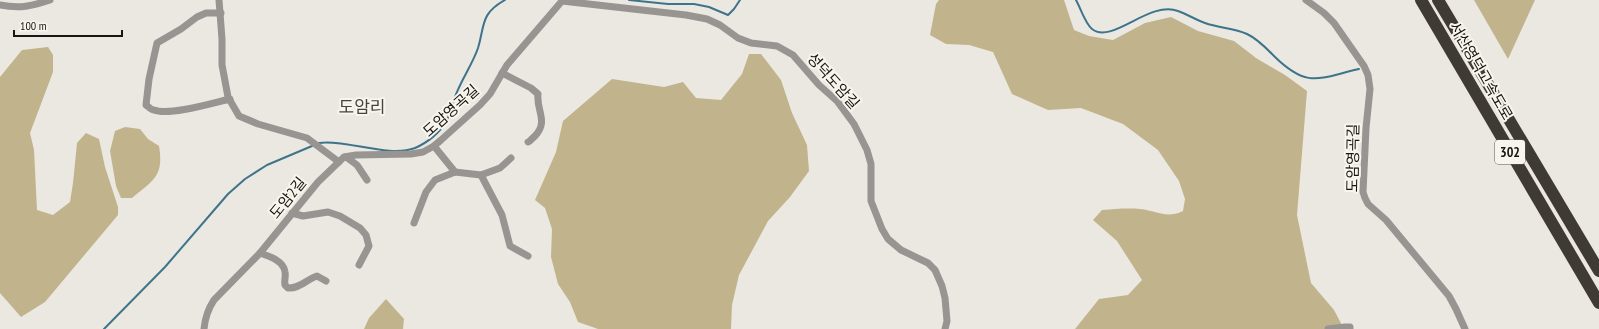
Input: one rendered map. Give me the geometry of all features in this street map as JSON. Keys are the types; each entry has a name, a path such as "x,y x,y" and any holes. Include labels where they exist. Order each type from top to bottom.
{"highway":[{"name":"서산영덕고속도로","path":"1421,0 1599,303"},
{"name":"서산영덕고속도로","path":"1438,0 1599,271"}],"street":[{"path":"0,5 19,8 36,5 50,0"},
{"path":"219,0 221,13 222,65 230,99 239,116 258,124 307,138 339,162"},
{"name":"도암영곡길","path":"1306,0 1324,13 1334,23 1364,66 1368,75 1370,89 1364,147 1364,198 1368,204 1386,220 1449,296 1465,329"},
{"name":"도암영곡길","path":"339,162 344,157 356,155 411,154 423,152 434,146 480,105 490,94 502,73 562,1"},
{"name":"성덕도암길","path":"562,1 686,15 708,19 720,25 738,38 751,43 777,46 793,55 819,85 837,101 854,124 867,150 871,164 871,201 882,229 888,239 901,250 928,263 935,270 942,286 945,298 947,321 945,329"},
{"path":"221,13 206,13 197,16 181,29 157,43 149,79 146,105 154,110 167,111 190,109 230,99"},
{"path":"502,73 532,88 538,94 537,102 542,123 540,130 528,142"},
{"path":"434,146 455,172"},
{"path":"346,157 357,165 367,180"},
{"path":"414,223 426,192 435,180 455,172 481,175 500,168 511,158"},
{"name":"도암2길","path":"204,329 207,312 214,300 260,252 318,182 339,162"},
{"path":"481,175 502,215 510,246 528,256"},
{"path":"292,213 303,216 328,212 340,216 360,228 366,235 369,246 359,265"},
{"path":"260,252 277,260 284,266 285,285 288,288 298,287 309,279 317,276 326,281"},
{"path":"1328,329 1345,326 1350,329"}],"shaded area":[{"path":"939,0 1064,0 1074,30 1089,36 1113,40 1145,23 1171,17 1198,31 1234,41 1256,58 1285,75 1307,91 1297,215 1311,283 1334,310 1344,329 1075,329 1099,299 1128,295 1142,280 1117,241 1093,220 1102,210 1140,209 1162,214 1172,214 1183,211 1185,199 1179,181 1158,150 1123,124 1081,108 1048,110 1012,94 993,52 969,45 946,44 930,35 936,4"},
{"path":"1474,0 1535,0 1508,59"},
{"path":"48,47 53,55 53,72 30,133 34,150 37,210 53,215 70,202 77,143 86,133 99,139 105,167 118,207 118,215 45,302 21,317 0,293 0,77 22,50"},
{"path":"749,54 761,54 781,80 792,113 807,145 809,171 790,197 768,221 739,275 732,305 731,329 598,329 578,322 570,302 558,284 551,257 552,229 545,208 535,200 556,152 563,121 612,79 664,87 683,82 696,98 721,100 742,74"},
{"path":"125,127 140,129 148,139 159,146 160,156 158,171 152,182 132,198 121,198 116,186 110,151 115,131"},
{"path":"386,299 404,319 403,329 364,329 369,318"}],"waterway":[{"path":"319,143 330,142 392,151 415,148 429,140 441,129 447,120 459,86 476,54 487,15 491,10 505,0"},
{"path":"629,0 668,4 694,4 709,7 728,15 740,0"},
{"path":"1076,0 1085,20 1092,29 1100,32 1110,31 1155,11 1167,9 1178,11 1210,25 1237,30 1251,36 1259,41 1286,67 1296,74 1306,77 1324,78 1359,69"},
{"path":"104,329 165,267 228,194 245,179 267,165 312,146"}],"district":[{"name":"도암리","path":"362,107"}]}
